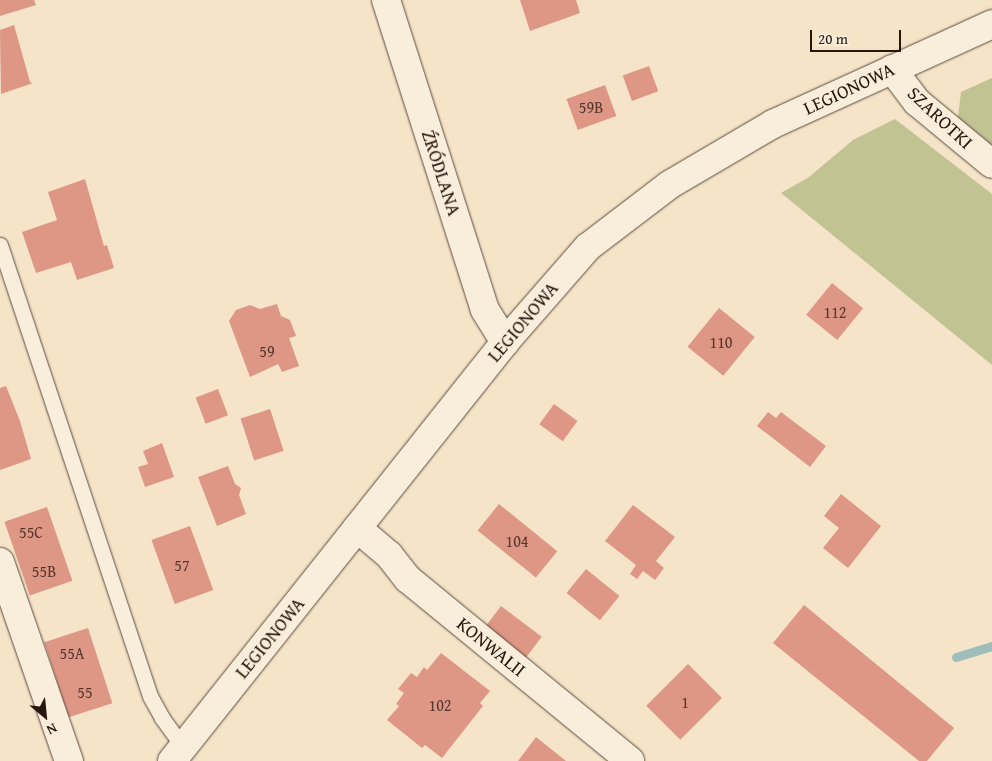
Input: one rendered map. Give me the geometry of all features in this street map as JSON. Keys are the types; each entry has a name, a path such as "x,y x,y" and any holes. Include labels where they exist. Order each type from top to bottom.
{"main road":[{"name":"ŹRÓDLANA","path":"386,0 486,310 505,342"},
{"name":"LEGIONOWA","path":"177,754 505,342 588,247 669,185 773,124 992,24"},
{"name":"SZAROTKI","path":"892,69 917,102 992,164"},
{"name":"KONWALII","path":"357,528 390,555 408,579 630,761"},
{"path":"0,562 68,761"}],"lane":[{"path":"0,245 150,696 162,718 177,754"}],"green space":[{"path":"992,78 992,145 958,117 961,92"},
{"path":"895,119 992,194 992,365 781,193 809,177 853,140"}],"building":[{"path":"0,0 34,0 36,5 0,16"},
{"path":"520,0 576,0 580,13 530,31"},
{"path":"14,25 30,82 33,83 1,94 0,30"},
{"path":"649,66 658,91 632,101 623,76"},
{"path":"605,85 616,116 578,130 566,99"},
{"path":"85,179 104,246 107,245 114,268 77,280 71,262 36,273 22,232 57,220 48,192"},
{"path":"832,283 863,308 837,340 806,315"},
{"path":"277,304 281,316 290,320 296,336 289,338 299,366 282,372 278,364 250,377 229,321 236,310 250,305 260,309"},
{"path":"719,308 755,337 723,376 688,347"},
{"path":"6,386 20,421 31,459 0,470 0,388"},
{"path":"218,389 228,415 206,424 196,398"},
{"path":"554,404 577,421 563,441 539,424"},
{"path":"270,409 284,451 254,460 241,419"},
{"path":"768,412 776,418 781,412 826,446 810,467 757,426"},
{"path":"162,443 174,477 145,487 138,467 148,464 143,451"},
{"path":"228,466 235,484 241,488 239,495 246,514 217,526 198,477"},
{"path":"841,494 881,526 848,568 823,548 839,528 824,516"},
{"path":"499,504 557,551 536,578 478,530"},
{"path":"633,505 675,537 656,561 664,568 655,580 643,571 637,579 630,574 636,565 605,541"},
{"path":"47,507 72,581 30,595 4,522"},
{"path":"190,526 213,590 175,604 151,540"},
{"path":"586,569 619,596 600,620 566,593"},
{"path":"804,605 954,728 927,761 919,761 773,643"},
{"path":"501,606 542,637 525,659 484,628"},
{"path":"88,628 112,703 69,717 44,642"},
{"path":"441,653 490,691 480,703 483,706 442,758 425,745 422,748 387,720 399,706 396,704 404,693 398,689 411,673 417,677 424,667 427,670"},
{"path":"688,664 722,698 680,740 646,706"},
{"path":"536,737 566,761 518,761"}],"waterway":[{"path":"956,657 992,646"}]}
